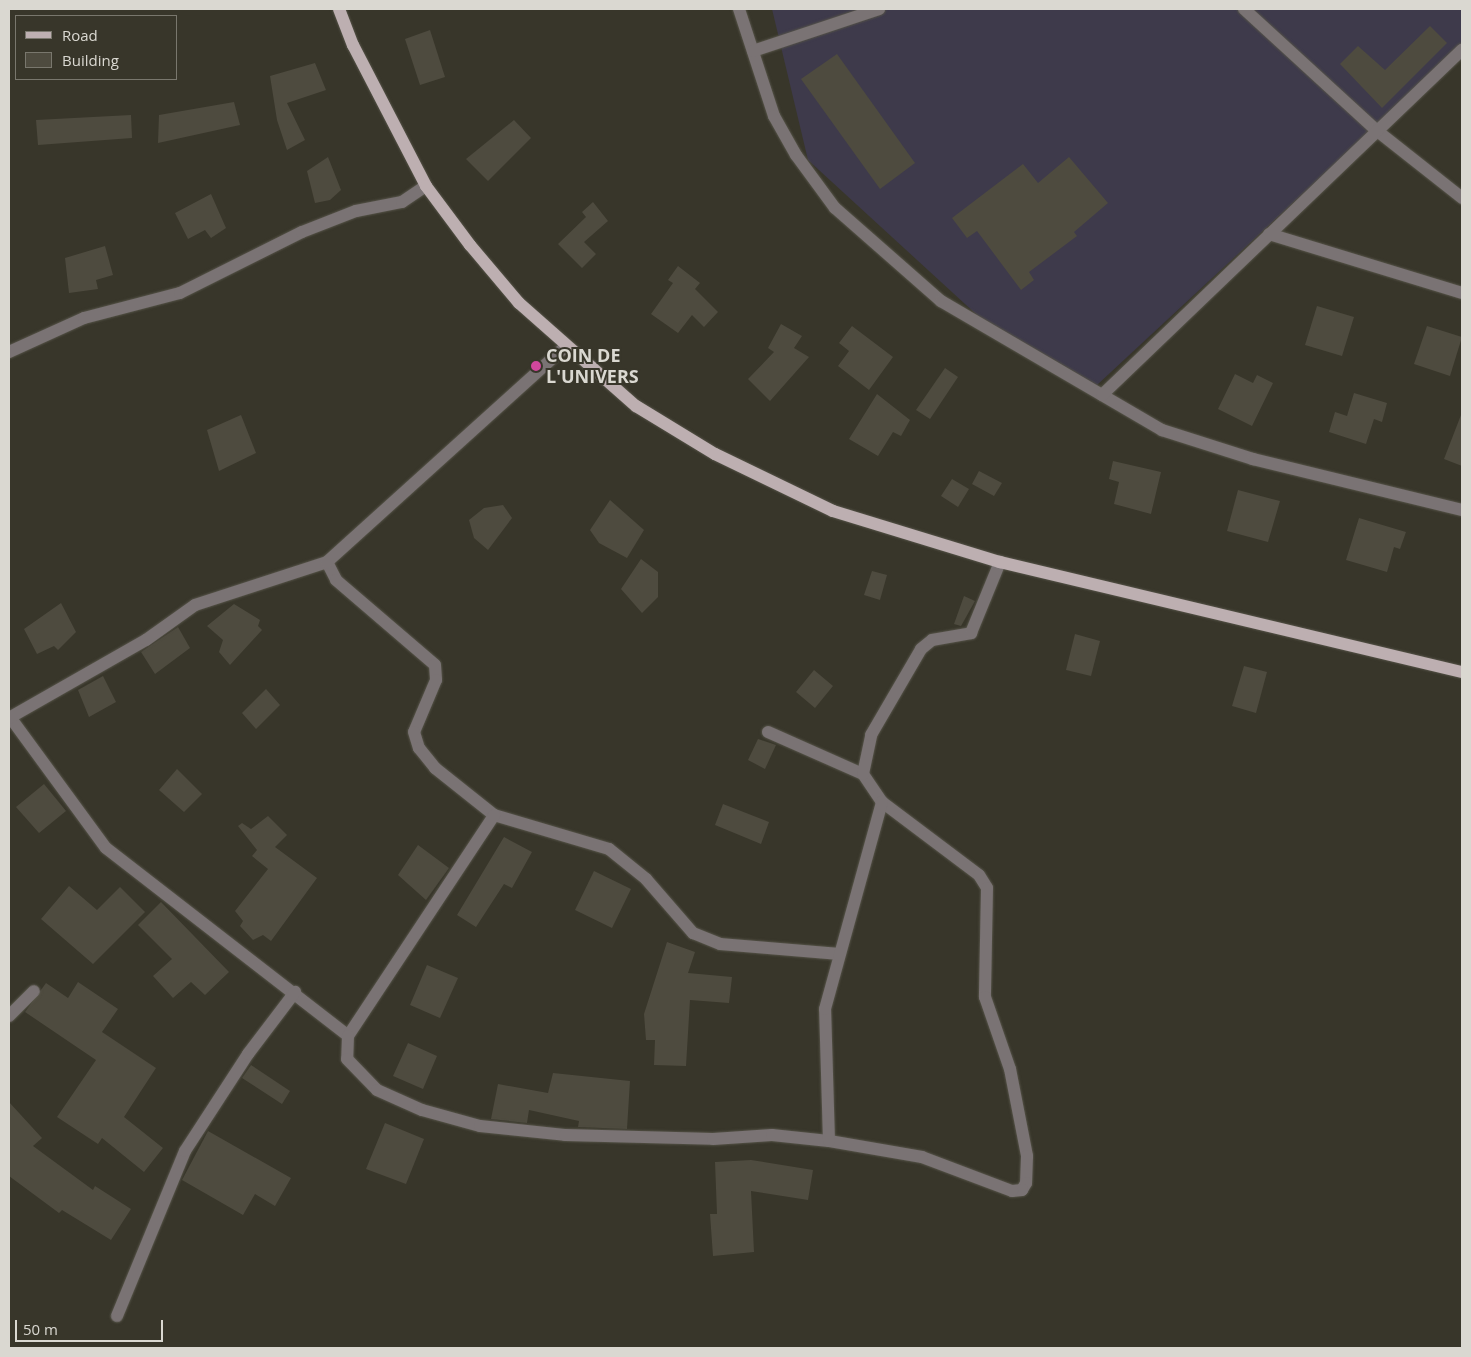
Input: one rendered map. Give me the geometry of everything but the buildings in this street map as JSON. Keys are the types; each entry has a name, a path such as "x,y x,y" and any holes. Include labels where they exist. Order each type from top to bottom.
{"main road":[{"path":"339,9 353,45 426,186 519,303 636,406 715,454 833,511 1000,562 1462,672"}],"street":[{"path":"739,9 774,116 796,155 835,208 941,301 1162,430 1253,459 1462,510"},
{"path":"752,52 879,9"},
{"path":"1244,9 1376,130 1462,198"},
{"path":"1102,395 1376,130 1462,50"},
{"path":"9,352 84,318 180,293 310,229 402,202 426,186"},
{"path":"1269,234 1462,292"},
{"path":"348,1036 295,992 147,884 106,848 10,717 146,640 195,605 327,562 566,346"},
{"path":"327,562 336,580 435,664 436,680 414,732 419,748 435,768 494,815 609,849 646,879 692,933 720,944 840,954"},
{"path":"862,774 871,735 922,649 932,640 971,633 1000,562"},
{"path":"494,815 348,1036 346,1058 377,1090 422,1110 480,1126 565,1135 713,1139 772,1136 829,1141 922,1157 1012,1191 1022,1190 1026,1183 1027,1156 1010,1069 984,997 987,888 979,875 882,802 862,774 768,732"},
{"path":"829,1141 825,1009 882,802"},
{"path":"9,1016 34,991"},
{"path":"117,1316 185,1151 248,1054 295,992"}],"shaded area":[{"path":"772,9 1462,9 1462,46 1097,385 977,315 808,160"}],"place":[{"name":"COIN DE L'UNIVERS","path":"536,366"}]}
